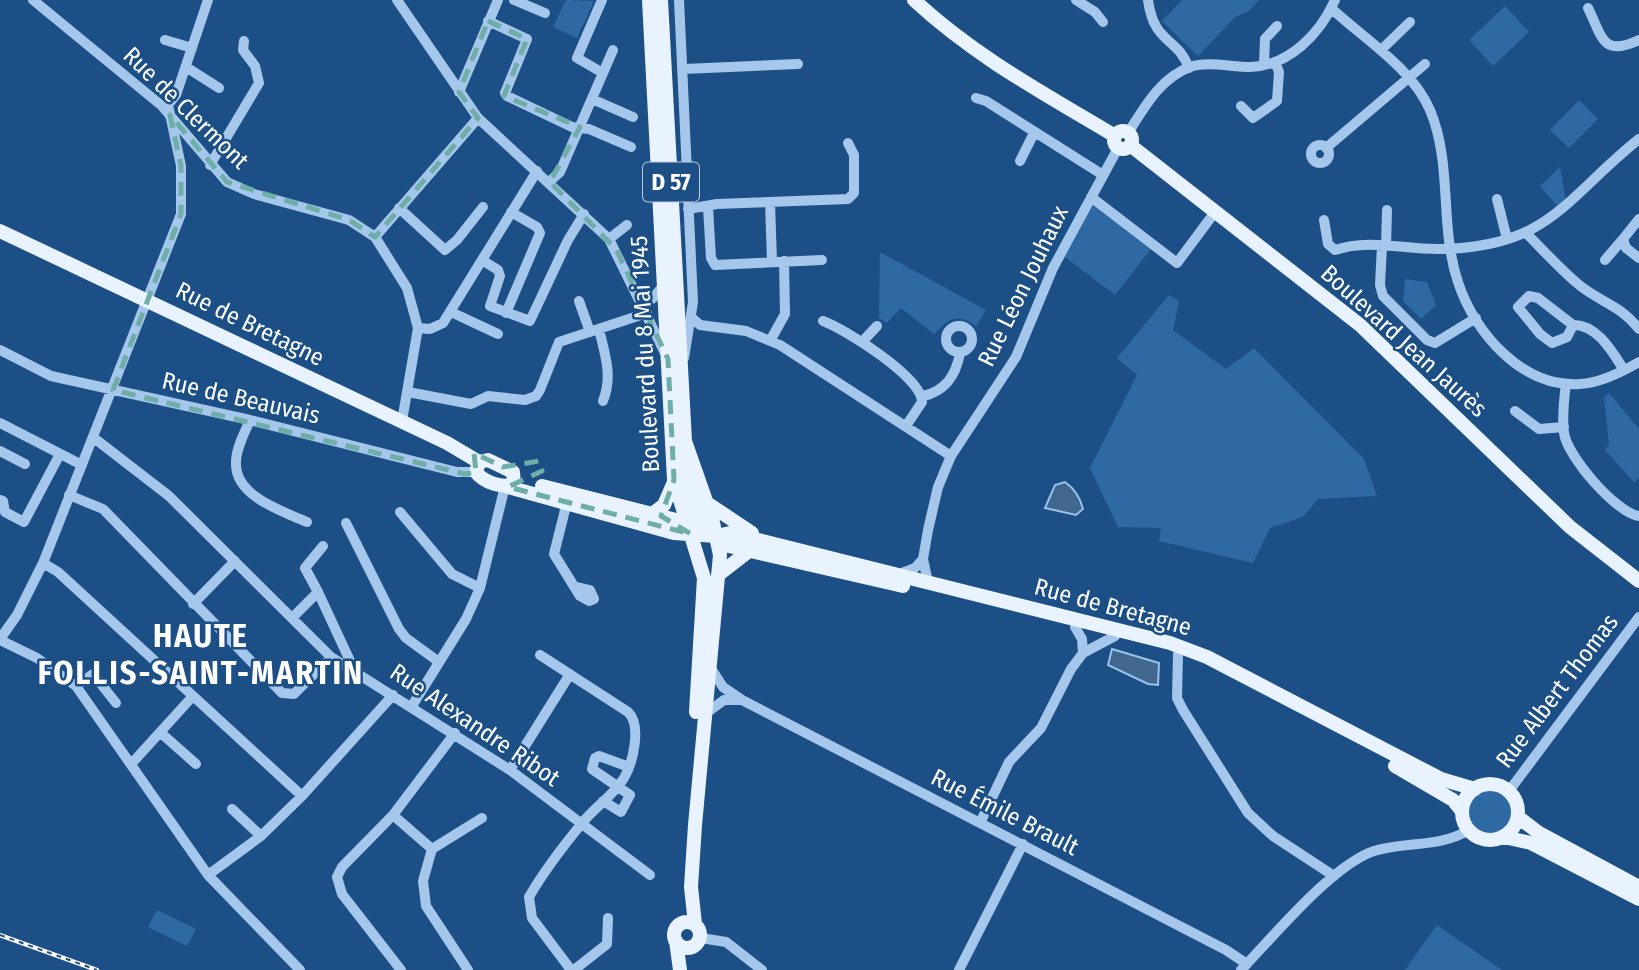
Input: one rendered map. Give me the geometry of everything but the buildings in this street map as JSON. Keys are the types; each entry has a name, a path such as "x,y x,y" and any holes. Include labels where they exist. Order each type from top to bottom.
{"main road":[{"name":"Boulevard du 8 Mai 1945","path":"649,0 674,480 691,534"},
{"name":"Boulevard du 8 Mai 1945","path":"661,0 683,364 685,441 707,503 720,555 695,825"},
{"name":"Boulevard Jean Jaurès","path":"914,0 944,28 997,66 1123,141 1360,326 1570,527 1639,581"},
{"name":"Rue de Bretagne","path":"0,231 402,421 477,467 488,460 510,483 674,533 716,536 727,533 769,542 1181,647 1255,681 1441,779 1475,789"},
{"path":"673,440 703,528 716,536"},
{"path":"652,514 664,505 674,480"},
{"name":"Rue de Bretagne","path":"510,483 528,482 676,520 691,534"},
{"path":"681,970 692,934 695,744 705,587 701,560 691,534 707,503 769,542"},
{"path":"674,533 701,560"},
{"path":"691,534 709,556 717,579 749,551"},
{"name":"Rue de Bretagne","path":"716,536 729,546 1115,636 1178,654 1230,677 1395,767 1452,800 1462,811"},
{"path":"1504,837 1518,817 1517,803 1508,791 1489,784 1475,789 1465,801 1462,811 1469,830 1486,840 1504,837 1531,843 1639,899"},
{"path":"1518,817 1559,845 1639,887"},
{"path":"681,970 674,934 692,934"}],"street":[{"name":"Rue de Clermont","path":"33,0 170,115 222,179 238,188 349,220 375,237 407,288 418,328 402,421"},
{"path":"397,0 478,118 609,239 668,359"},
{"path":"459,92 498,0"},
{"path":"514,0 545,13"},
{"path":"602,0 577,58 603,73"},
{"path":"678,0 684,69 692,274 691,317 683,364"},
{"path":"1076,0 1095,12 1103,22"},
{"path":"1148,0 1151,19 1158,33 1180,51 1189,68 1200,65 1270,64 1310,38 1333,4 1381,50 1427,104 1442,144 1457,281 1476,318 1516,364 1530,373 1566,384 1581,384 1624,370 1639,362"},
{"path":"203,2 186,66 176,95 169,105 181,166 181,214 43,563 17,615 0,640 37,658 76,685 208,875 300,970"},
{"path":"1588,8 1605,43 1619,49 1639,40"},
{"path":"488,21 527,39 505,93 507,96 572,127 580,127 631,147"},
{"path":"1381,50 1410,22"},
{"path":"1241,106 1253,118 1277,100 1279,72 1270,64 1265,39 1277,26"},
{"path":"165,40 192,47"},
{"path":"210,165 259,83 255,66 243,50 244,41"},
{"path":"550,182 560,172 612,50"},
{"path":"684,69 798,64"},
{"path":"1310,164 1314,148 1321,145 1326,148 1425,64"},
{"path":"186,66 219,88"},
{"name":"Rue Léon Jouhaux","path":"928,582 923,559 938,487 951,456 1016,357 1054,268 1123,141 1156,91 1189,68"},
{"path":"451,79 465,73"},
{"path":"976,98 1103,175"},
{"path":"592,99 633,117"},
{"path":"375,237 478,118"},
{"path":"1020,161 1034,132"},
{"path":"1324,220 1328,244 1335,250 1367,244 1452,248 1507,239 1526,233 1567,207 1639,139"},
{"path":"688,209 853,197 854,155 848,143"},
{"path":"418,328 436,327 451,312 537,171"},
{"path":"1091,197 1177,263 1215,212"},
{"path":"1497,200 1507,239"},
{"path":"769,341 785,314 770,202"},
{"path":"399,208 445,250 457,240 483,207"},
{"path":"708,207 712,263 822,260"},
{"path":"1387,211 1380,285 1383,296 1427,340 1436,343 1446,340 1476,318"},
{"path":"506,313 540,233 537,228 511,212"},
{"path":"482,260 498,270 500,276 489,306 530,321 568,240 584,214"},
{"path":"1605,260 1639,219"},
{"path":"609,239 627,225"},
{"path":"1526,233 1577,283 1595,297 1618,306 1639,329"},
{"path":"1623,239 1626,248 1639,258"},
{"path":"639,296 652,299 664,285"},
{"path":"1573,325 1567,337 1552,343 1540,334 1518,307 1529,296 1538,298 1573,325 1579,325 1603,339 1624,370"},
{"path":"579,301 594,330 609,370 608,388 603,401"},
{"path":"451,312 498,334"},
{"path":"408,392 471,404 488,396 525,400 536,396 540,390 559,342 647,313"},
{"path":"691,317 700,325 746,331 769,341 951,456"},
{"path":"823,321 863,341 923,396"},
{"path":"688,335 710,326"},
{"path":"863,341 877,326"},
{"name":"Rue de Beauvais","path":"0,350 51,376 250,420 457,472 477,467"},
{"path":"923,396 935,394 953,377 960,353"},
{"path":"1566,384 1564,434 1573,458 1625,512 1639,516"},
{"path":"906,426 923,396"},
{"path":"1515,411 1539,429 1564,427"},
{"path":"250,420 236,462 239,478 261,500 307,522"},
{"path":"0,423 82,465"},
{"name":"Rue Alexandre Ribot","path":"94,438 169,496 331,657 510,770 650,875"},
{"path":"0,451 25,464"},
{"path":"0,500 3,501 5,512 24,522 61,454"},
{"path":"412,706 466,619 480,588 510,483"},
{"path":"69,495 103,509 282,693 294,694 331,657"},
{"path":"567,502 554,554 577,587"},
{"path":"400,512 452,574 480,588"},
{"path":"346,523 399,629 406,638 439,662"},
{"path":"323,546 305,568 351,668"},
{"path":"897,575 915,568 923,559"},
{"path":"193,604 235,562"},
{"path":"43,563 58,572 302,796"},
{"path":"292,618 318,592"},
{"name":"Rue Albert Thomas","path":"1508,791 1639,617"},
{"path":"1076,627 1082,639 1083,653"},
{"path":"980,822 1009,762 1041,728 1071,669 1083,653 1115,636"},
{"path":"540,654 633,717 629,768 620,785 582,822 529,897 532,918 572,970 607,944 608,918"},
{"path":"1178,654 1177,698 1248,813 1273,836 1334,876"},
{"name":"Rue Émile Brault","path":"709,666 723,687 742,700 1226,950 1244,967"},
{"path":"76,685 93,674 116,703"},
{"path":"510,770 570,674"},
{"path":"208,875 261,836 302,796 393,695"},
{"path":"132,763 193,696"},
{"path":"705,714 724,700 742,700"},
{"path":"162,733 196,764"},
{"path":"401,970 337,885 342,867 393,815 455,733"},
{"path":"603,801 618,811 625,810 629,795 620,785 596,773 592,764 600,756 629,768"},
{"path":"232,808 261,836"},
{"path":"393,815 432,849"},
{"path":"468,970 426,906 423,881 432,849 482,817"},
{"path":"1244,967 1334,876 1360,857 1376,851 1437,843 1469,830"},
{"path":"959,970 1023,844"},
{"path":"692,934 726,942 762,970"}],"highlighted area":[{"path":"488,21 527,39 504,96 580,127 550,182 616,249 668,359 674,480 661,516 691,534 508,487 542,471 539,461 503,467 474,453 476,472 465,474 113,390 181,214 181,166 170,115 227,182 349,220 375,237 478,118 459,92"}],"shaded area":[{"path":"566,0 594,1 577,38 553,27"},
{"path":"1182,0 1259,0 1249,11 1235,17 1198,56 1162,21"},
{"path":"1505,6 1529,32 1493,66 1469,40"},
{"path":"1579,100 1598,119 1569,148 1550,130"},
{"path":"1560,167 1566,201 1559,208 1540,186"},
{"path":"1094,204 1151,249 1115,295 1065,257"},
{"path":"880,252 986,310 976,326 958,318 944,324 934,334 901,308 887,323 879,318"},
{"path":"1405,279 1427,282 1436,305 1421,319 1403,301"},
{"path":"1169,295 1179,301 1173,330 1226,369 1254,348 1364,459 1377,496 1318,499 1303,517 1270,528 1253,563 1159,541 1161,528 1118,527 1090,468 1137,375 1117,358"},
{"path":"1609,393 1639,429 1639,478 1634,482 1605,450 1609,444 1604,397"},
{"path":"1065,482 1074,490 1082,505 1083,509 1076,515 1045,508 1055,485"},
{"path":"1112,649 1159,663 1158,685 1148,684 1108,665"},
{"path":"1491,790 1507,797 1514,813 1507,829 1491,836 1475,829 1468,813 1475,797"},
{"path":"157,910 196,929 187,946 148,927"},
{"path":"1437,925 1502,970 1405,970"}],"railway":[{"path":"0,935 97,970"}],"district":[{"name":"HAUTE FOLLIS-SAINT-MARTIN","path":"201,654"}]}
